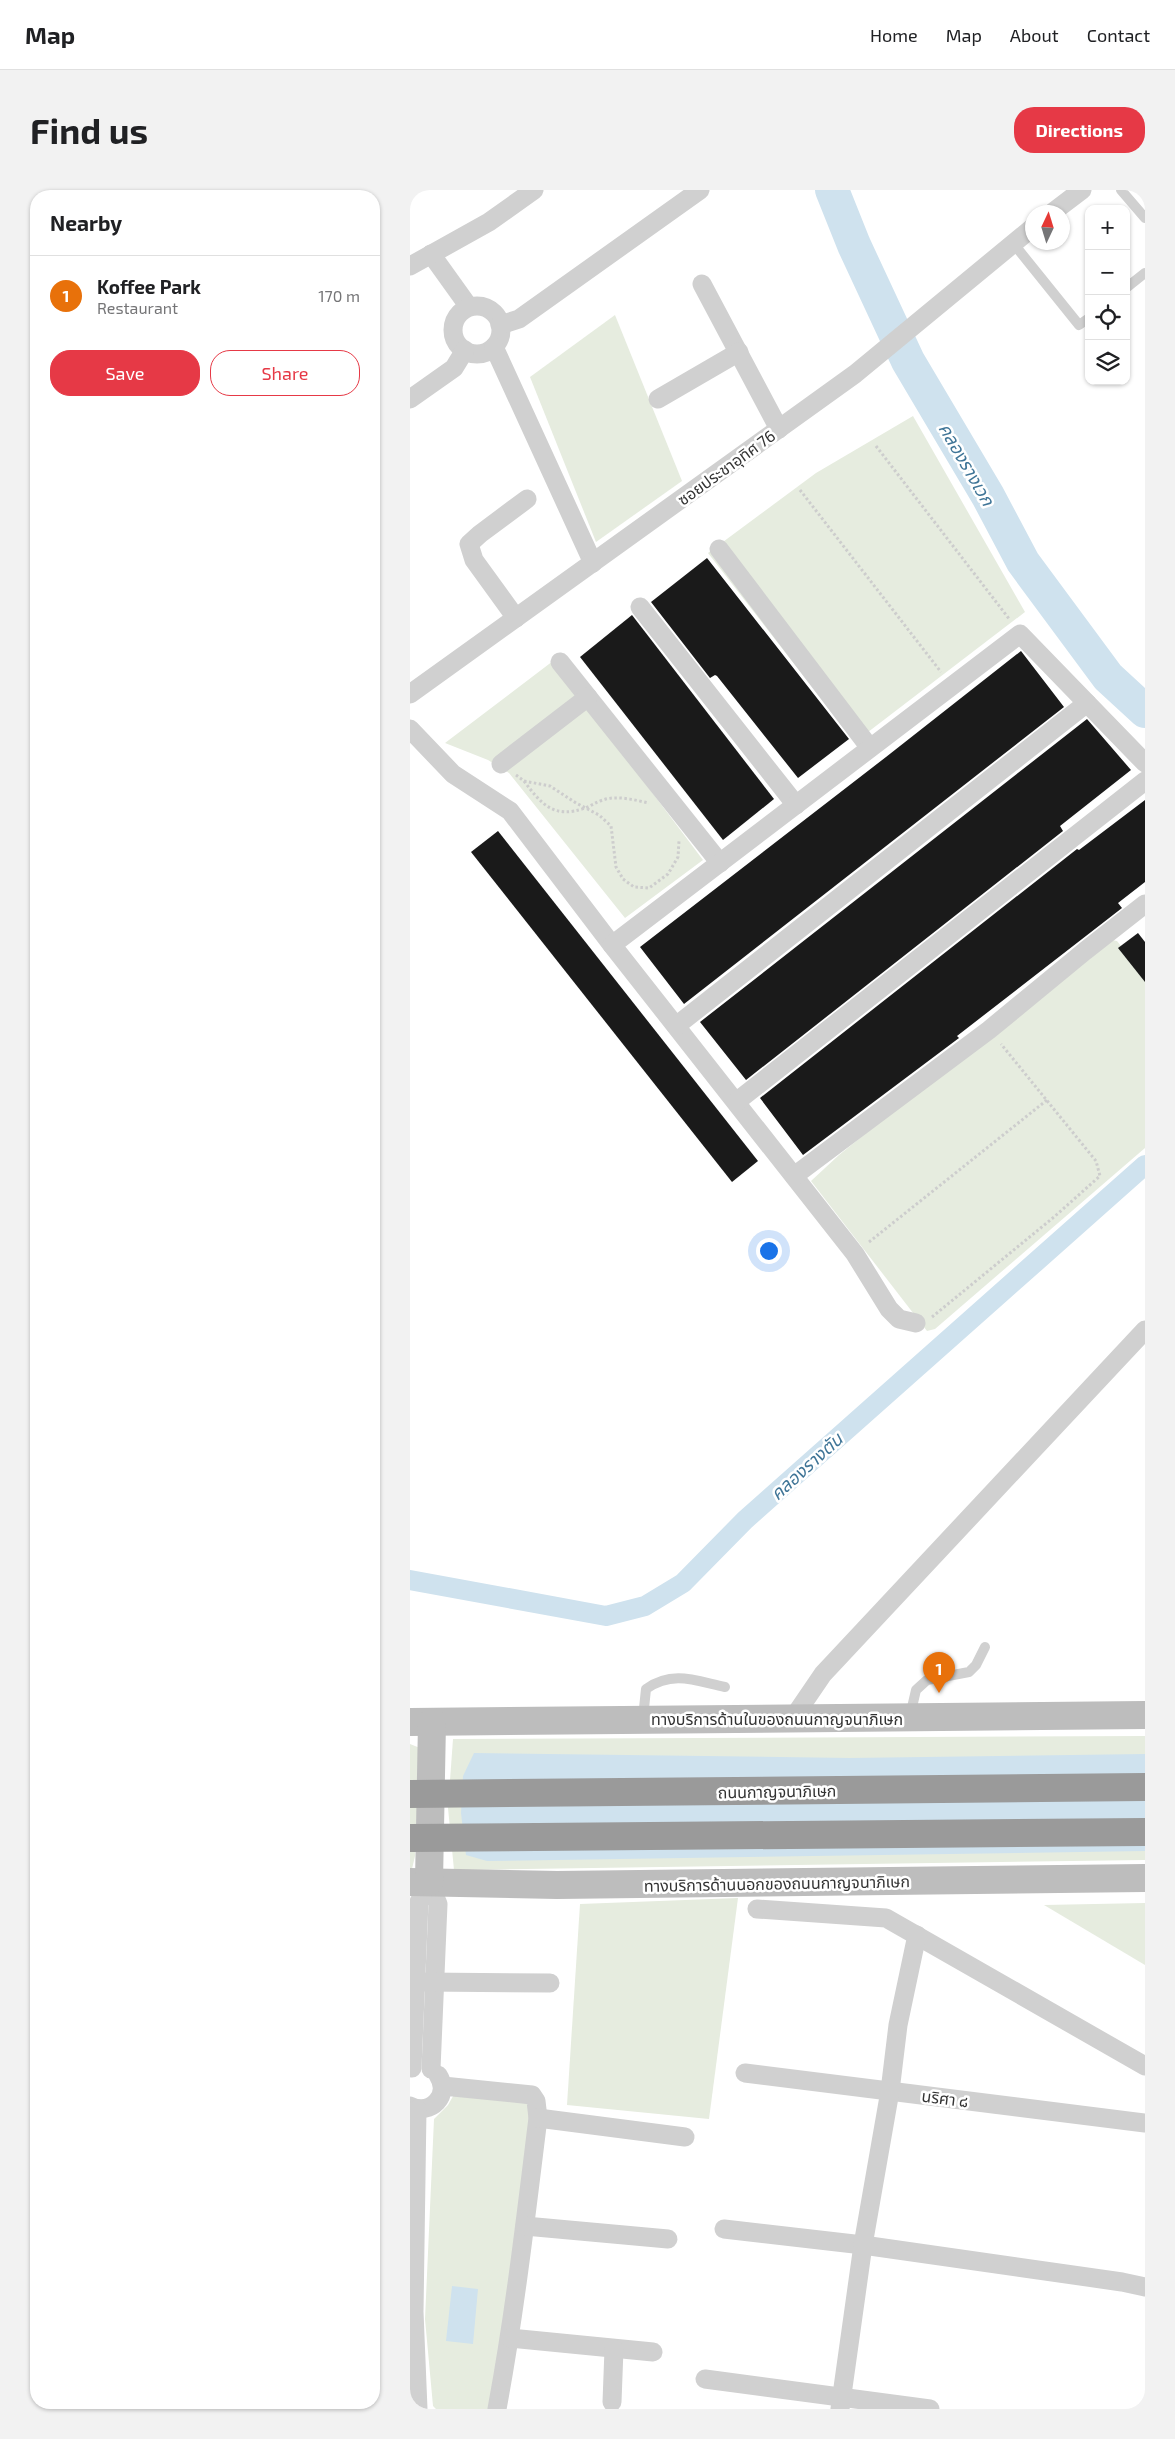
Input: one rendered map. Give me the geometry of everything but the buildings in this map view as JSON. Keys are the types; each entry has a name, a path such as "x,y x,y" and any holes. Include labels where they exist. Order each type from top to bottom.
{"highway":[{"name":"ถนนกาญจนาภิเษก","path":"410,1794 1145,1787"},
{"path":"410,1838 1145,1832"}],"main road":[{"name":"ทางบริการด้านในของถนนกาญจนาภิเษก","path":"421,1722 1145,1715"},
{"path":"420,1882 421,1722"},
{"name":"ทางบริการด้านนอกของถนนกาญจนาภิเษก","path":"420,1882 557,1885 1145,1878"}],"street":[{"path":"410,266 489,222 534,190"},
{"path":"500,325 518,320 700,190"},
{"path":"1062,205 1082,190"},
{"name":"ซอยประชาอุทิศ 76","path":"410,694 855,374 1025,234"},
{"path":"432,254 469,307"},
{"path":"702,284 779,429"},
{"path":"469,307 485,307 492,312 500,325 500,333 494,347 480,353 465,350 455,339 454,324 462,311 469,307"},
{"path":"494,347 593,563"},
{"path":"410,399 454,368 465,350"},
{"path":"658,399 739,352"},
{"path":"516,618 474,560 469,544 527,498"},
{"path":"719,549 870,748"},
{"path":"640,607 796,805"},
{"path":"612,945 1020,634 1145,763"},
{"path":"560,662 720,862"},
{"path":"501,764 588,697"},
{"path":"676,1026 1087,703"},
{"path":"410,729 453,774 510,810 612,945 855,1254 888,1309 899,1319 916,1323"},
{"path":"736,1102 1145,781"},
{"path":"794,1176 989,1030 1144,907"},
{"path":"793,1718 823,1674 1145,1330"},
{"path":"418,2409 412,2312 414,2108 424,2109 436,2104 440,2099 443,2086 441,2079 431,2069 425,2067 411,2069 413,1982 420,1882"},
{"path":"420,1882 438,1904 431,2069"},
{"path":"757,1908 886,1918 1145,2066"},
{"path":"840,2403 863,2245 890,2091 898,2025 917,1935"},
{"path":"413,1982 550,1983"},
{"name":"นริศา ๘","path":"745,2073 1145,2123"},
{"path":"443,2086 532,2095 536,2101 538,2118 525,2226 510,2338 497,2409"},
{"path":"538,2118 685,2137"},
{"path":"525,2226 668,2239"},
{"path":"724,2229 863,2245 1145,2287"},
{"path":"510,2338 653,2352"},
{"path":"612,2402 614,2349"},
{"path":"705,2379 840,2403 930,2409"}],"lane":[{"path":"1121,190 1145,218"},
{"path":"1013,243 1079,325 1085,321"},
{"path":"1130,285 1145,274"},
{"path":"910,1717 916,1690 927,1680 969,1672 976,1665 985,1647"},
{"path":"643,1719 646,1689 656,1682 674,1677 725,1686"}],"path":[{"path":"876,446 1020,634"},
{"path":"800,490 952,686"},
{"path":"501,764 524,781 538,800 551,809 566,813 585,808 604,799 630,799 650,803 656,808"},
{"path":"524,781 550,786 599,815 611,826 616,867 623,879 634,887 649,888 668,874 678,857 680,835"},
{"path":"916,1323 926,1321 1054,1217 1100,1176 1096,1161 989,1030"},
{"path":"855,1254 1047,1100"}],"shaded area":[{"path":"615,315 682,481 596,542 530,377"},
{"path":"913,416 1025,612 855,742 708,553 816,473"},
{"path":"553,661 703,860 625,918 509,773 488,760 445,743"},
{"path":"1106,939 1117,941 1145,976 1145,1148 935,1329 927,1331 811,1181 839,1155"},
{"path":"1145,1736 1145,1860 454,1870 448,1808 453,1739"},
{"path":"410,1744 420,1748 415,1856 412,1869 410,1869"},
{"path":"738,1898 709,2119 567,2105 580,1904"},
{"path":"1145,1903 1145,1965 1044,1905"},
{"path":"456,2091 521,2099 530,2107 531,2126 492,2409 436,2409 433,2406 425,2319 434,2119 448,2105"}],"water":[{"path":"474,1753 850,1758 1145,1754 1145,1851 487,1861 466,1855 461,1813 463,1776"},
{"path":"452,2286 478,2289 473,2344 446,2341"}],"waterway":[{"name":"คลองรางเวก","path":"832,190 854,245 908,361 988,496 1023,562 1108,677 1145,711"},
{"name":"คลองรางตัน","path":"410,1580 606,1616 645,1606 683,1583 745,1520 1145,1165"}],"place":[{"name":"Koffee Park","path":"939,1693"}]}
